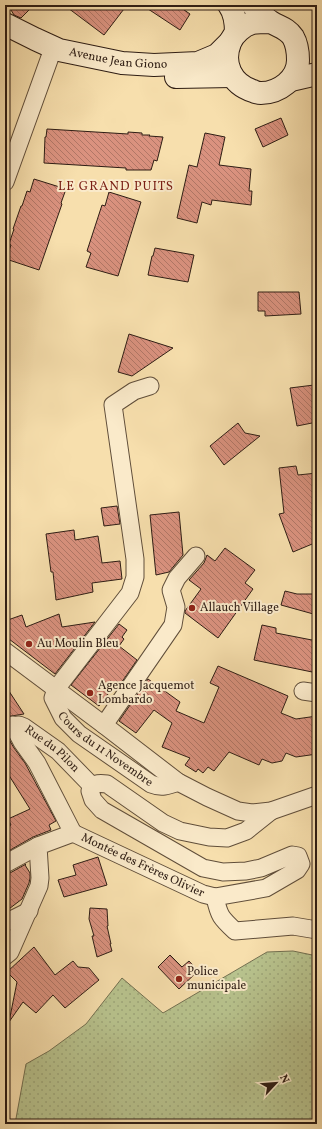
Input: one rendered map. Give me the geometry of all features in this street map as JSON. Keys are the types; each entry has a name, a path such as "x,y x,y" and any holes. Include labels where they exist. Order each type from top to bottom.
{"street":[{"path":"229,5 232,8 236,24 227,53 228,65 232,76 244,88 261,93 278,90 291,80 317,74"},
{"path":"253,5 270,22 283,27 308,55 298,66 291,80"},
{"path":"233,37 252,23 270,22"},
{"name":"Avenue Jean Giono","path":"5,24 60,50 122,63 154,65 198,63 218,55 233,37"},
{"name":"Avenue Jean Giono","path":"5,37 50,58 106,74 185,78 232,76"},
{"path":"5,182 50,58"},
{"path":"56,689 130,593 135,577 135,559 113,405 134,391 150,386"},
{"path":"104,725 173,626 176,607 171,590 177,578 196,556"},
{"name":"Cours du 11 Novembre","path":"5,651 178,782 238,811 252,813 271,811"},
{"name":"Cours du 11 Novembre","path":"56,689 53,698 57,709 63,718 80,734 151,784 157,786 168,786 178,782"},
{"name":"Rue du Pilon","path":"9,726 19,725 24,727 58,751 92,786"},
{"path":"5,864 38,846 73,833 37,763 9,726"},
{"path":"92,786 98,783 107,784 163,823 180,831 209,837 227,838 246,831 271,811 317,795"},
{"name":"Montée des Frères Olivier","path":"73,833 203,894 215,897 266,888 297,870 301,864 298,856 292,855 262,868 246,871 223,872 203,868 102,810 93,800 90,791 92,786"},
{"path":"5,956 10,952 39,886 38,846"},
{"path":"215,897 218,912 222,919 235,931 293,926 317,930"},
{"path":"5,923 29,911"}],"green space":[{"path":"293,951 317,956 317,1124 15,1124 26,1064 49,1051 86,1024 122,978 163,1013 267,952"}],"building":[{"path":"8,5 34,5 21,18 14,15"},
{"path":"64,5 127,5 104,35"},
{"path":"142,5 177,5 190,14 180,30"},
{"path":"281,118 288,135 263,147 255,129"},
{"path":"47,129 128,134 128,132 163,137 157,161 154,160 151,170 126,170 126,168 44,163 45,137"},
{"path":"205,133 225,137 219,165 251,169 249,191 252,191 251,205 212,200 211,205 202,202 197,223 177,218 189,165 197,167"},
{"path":"34,179 66,189 39,270 6,259 11,245 9,244 13,229 21,206 27,191 30,192"},
{"path":"109,192 141,202 118,276 86,267 91,253 87,251 102,205 105,206"},
{"path":"155,248 194,255 188,282 148,275"},
{"path":"258,292 299,292 301,314 265,316 265,311 258,311"},
{"path":"129,334 173,348 132,376 118,372"},
{"path":"314,385 317,403 317,422 297,426 290,388"},
{"path":"238,423 245,433 260,436 224,465 210,446"},
{"path":"296,466 298,475 317,473 317,542 293,552 279,514 284,513 279,468"},
{"path":"117,506 120,524 104,526 101,508"},
{"path":"179,512 183,555 169,572 156,575 150,515"},
{"path":"74,530 75,540 98,536 102,563 120,561 122,579 92,583 93,592 56,600 53,572 51,572 46,534"},
{"path":"225,548 255,570 245,583 253,589 218,638 185,613 185,611 201,589 189,580 204,563 207,555 215,561"},
{"path":"285,591 297,594 317,594 317,615 281,605"},
{"path":"59,614 62,627 95,622 55,674 9,639 5,631 5,621 22,615 26,627"},
{"path":"119,624 127,630 122,637 124,639 119,646 137,660 117,689 114,686 99,706 71,685"},
{"path":"262,625 276,628 276,633 317,641 317,673 254,660"},
{"path":"218,666 288,696 281,713 296,719 317,716 317,754 296,757 286,753 282,761 272,763 262,759 259,765 229,752 214,771 208,767 203,773 198,769 196,772 185,765 190,758 162,747 172,723 154,710 136,733 119,721 148,679 180,702 176,711 204,723 219,687 210,683"},
{"path":"5,685 24,714 5,717"},
{"path":"5,735 25,763 56,821 49,825 51,830 33,837 5,853 5,824 7,827 11,825 8,819 30,809 5,769"},
{"path":"98,857 107,885 64,897 58,880 76,875 73,865"},
{"path":"26,864 25,865 30,873 30,878 22,899 5,912 5,874 10,873"},
{"path":"90,908 107,909 107,926 112,951 97,957 92,936 94,936 89,919"},
{"path":"34,947 55,975 73,961 78,967 89,968 99,980 65,1008 53,995 36,1013 23,1002 9,1022 17,982 7,972"},
{"name":"Police municipale","path":"170,955 182,967 189,961 198,971 179,989 158,967"}],"place":[{"name":"Allauch Village","path":"192,608"},
{"name":"Au Moulin Bleu","path":"29,644"},
{"name":"Agence Jacquemot Lombardo","path":"90,693"},
{"name":"Police municipale","path":"179,979"}],"district":[{"name":"LE GRAND PUITS","path":"116,187"}]}
